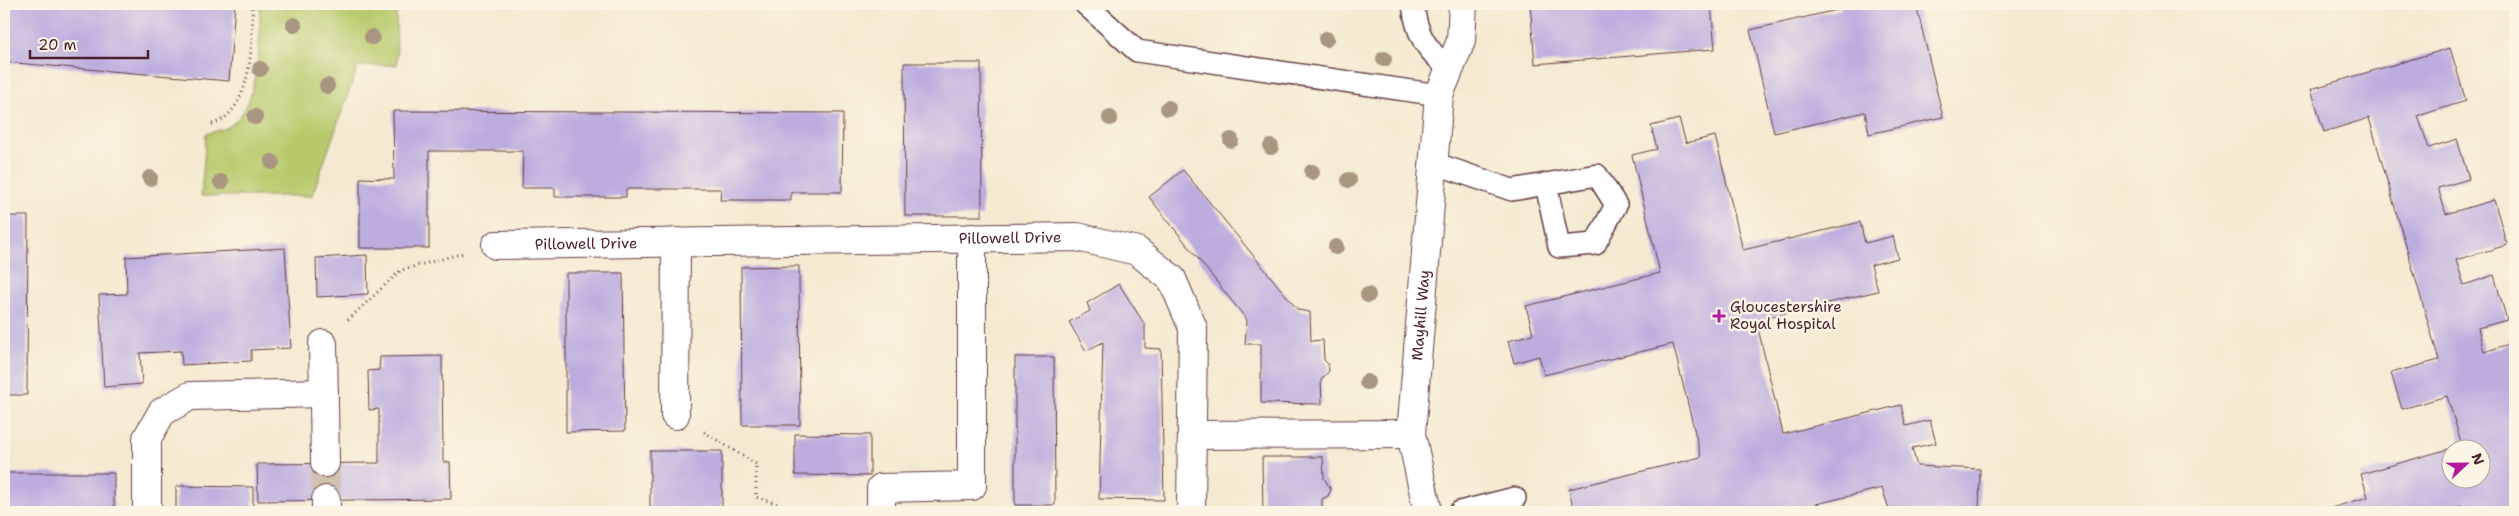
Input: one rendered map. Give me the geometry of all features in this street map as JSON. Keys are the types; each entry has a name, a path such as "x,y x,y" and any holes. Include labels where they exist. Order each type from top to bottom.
{"street":[{"name":"Mayhill Way","path":"1428,512 1411,434 1439,106 1460,42 1463,4"},
{"name":"Pillowell Drive","path":"496,245 1077,237 1137,251 1172,279 1193,328 1191,512"},
{"path":"881,512 881,488 972,486 972,238"},
{"path":"675,415 676,242"},
{"path":"323,344 325,463"},
{"path":"147,512 147,438 162,412 190,396 324,393"},
{"path":"1192,435 1411,434"}],"lane":[{"path":"1085,4 1137,51 1439,106"},
{"path":"1413,4 1416,26 1432,55 1450,68"},
{"path":"1434,163 1512,190 1546,184"},
{"path":"1460,512 1515,498"}],"path":[{"path":"212,124 222,121 239,99 252,60 252,4"},
{"path":"323,344 401,270 496,245"},
{"path":"675,415 756,464 756,497 803,512"}],"green space":[{"path":"260,4 396,4 397,65 358,66 312,196 201,196 206,134 228,127 241,115 253,86 259,51"}],"building":[{"path":"4,4 235,4 229,81 4,62"},
{"path":"1530,4 1711,4 1715,49 1535,64"},
{"path":"1840,4 1916,4 1943,117 1869,134 1865,112 1774,133 1750,30 1841,9"},
{"path":"2450,48 2466,101 2418,116 2429,148 2457,139 2469,179 2438,188 2446,214 2494,200 2507,245 2456,260 2464,285 2494,275 2507,320 2478,328 2484,352 2515,342 2515,512 2463,512 2461,506 2442,512 2318,512 2368,497 2361,474 2442,451 2442,488 2492,488 2492,438 2460,438 2447,396 2402,409 2391,373 2439,360 2369,118 2324,132 2311,89"},
{"path":"904,63 981,63 982,216 905,216"},
{"path":"393,111 843,113 842,192 791,192 791,200 720,200 721,189 626,189 626,197 555,197 555,188 522,188 523,151 429,151 429,248 360,248 360,178 394,179"},
{"path":"1679,119 1686,143 1715,136 1743,250 1860,222 1865,243 1893,236 1898,258 1871,265 1878,291 1756,320 1783,434 1901,405 1906,426 1930,420 1936,443 1912,448 1917,466 1980,469 1979,512 1890,512 1882,488 1796,509 1797,512 1574,512 1569,489 1701,457 1673,344 1544,375 1539,356 1514,363 1508,341 1533,334 1526,306 1660,273 1632,155 1657,149 1651,126"},
{"path":"1183,170 1298,310 1310,312 1311,341 1323,340 1324,360 1328,364 1329,371 1321,380 1322,404 1261,403 1261,344 1245,344 1247,320 1149,197"},
{"path":"4,216 28,216 27,395 4,395"},
{"path":"285,248 291,348 251,350 251,361 182,365 181,351 140,353 142,384 104,387 99,295 127,294 126,257"},
{"path":"367,255 368,294 317,297 316,258"},
{"path":"799,266 800,425 742,425 741,267"},
{"path":"566,273 623,273 625,431 566,432"},
{"path":"1119,284 1145,325 1145,348 1161,349 1164,500 1099,499 1103,342 1086,351 1069,322 1090,311 1087,303"},
{"path":"442,356 443,462 450,462 451,499 258,501 257,464 379,463 379,409 369,410 368,371 379,370 380,357"},
{"path":"1015,357 1054,357 1055,505 1015,505"},
{"path":"795,434 870,435 870,476 795,475"},
{"path":"650,451 722,451 722,512 650,512"},
{"path":"1262,457 1323,457 1324,478 1331,490 1328,496 1322,499 1322,512 1263,512"},
{"path":"4,473 114,473 114,512 4,512"},
{"path":"176,486 253,487 253,512 176,512"}],"tunnel":[{"path":"325,463 326,500"}],"place":[{"name":"Gloucestershire Royal Hospital","path":"1719,316"}]}
